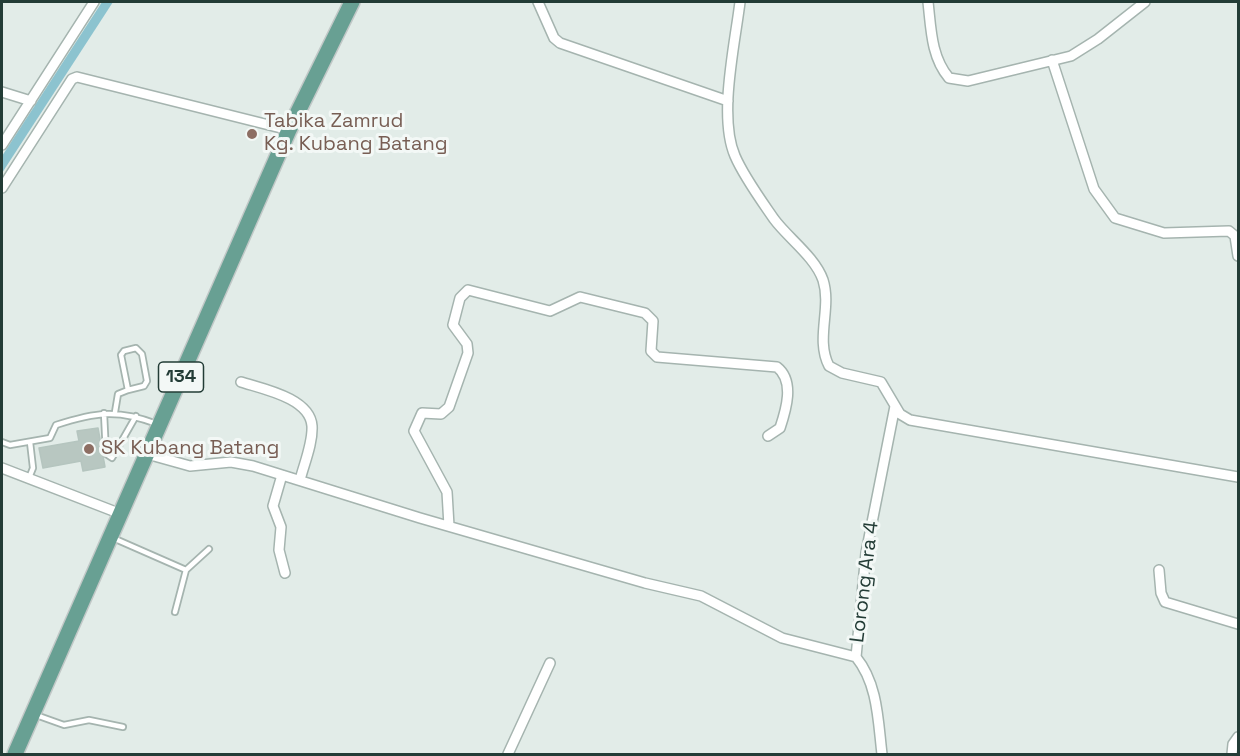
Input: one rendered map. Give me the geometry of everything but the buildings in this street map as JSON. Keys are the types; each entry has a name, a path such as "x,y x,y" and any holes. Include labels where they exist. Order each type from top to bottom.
{"main road":[{"name":"134","path":"15,754 289,130 352,2"}],"street":[{"path":"2,145 94,2"},
{"path":"538,2 554,38 560,43 728,101"},
{"path":"740,2 728,101 728,134 735,157 775,219 823,279 825,317 823,346 829,366 842,373 881,382 900,414 910,420 1239,477"},
{"path":"928,2 935,50 942,70 949,78 968,81 1080,52 1145,2"},
{"path":"1052,60 1094,189 1115,218 1164,233 1229,231 1235,236 1239,256"},
{"path":"2,188 72,79 77,77 289,130"},
{"path":"2,92 31,101"},
{"path":"449,526 447,492 414,431 422,413 441,414 449,406 468,353 467,344 454,331 453,325 460,298 468,290 550,311 580,297 645,313 653,321 651,351 657,357 777,368 783,375 788,397 780,428 768,436"},
{"path":"241,382 300,405 309,416 312,433 300,480"},
{"name":"Lorong Ara 4","path":"882,754 875,696 865,669 856,657 866,553 895,406"},
{"path":"147,454 189,466 231,462 300,480 645,583 701,596 782,638 856,657"},
{"path":"2,468 121,514"},
{"path":"282,475 273,502 281,528 279,550 285,573"},
{"path":"1159,570 1161,593 1165,602 1239,624"},
{"path":"508,754 549,663"},
{"path":"1232,754 1233,744 1239,737"}],"lane":[{"path":"115,412 118,394 141,387 147,381 142,354 136,348 124,351 121,356 128,390"},
{"path":"2,442 10,445 52,437 56,425 80,417 104,413 115,412 136,416 160,425"},
{"path":"104,413 106,454 112,458 136,416"},
{"path":"29,478 33,468 30,442"},
{"path":"110,537 186,570"},
{"path":"175,612 186,570 209,549"},
{"path":"33,714 63,725 89,720 123,727"}],"water":[{"path":"102,2 113,2 2,173 2,156"}],"place":[{"name":"Tabika Zamrud Kg. Kubang Batang","path":"252,134"},
{"name":"SK Kubang Batang","path":"89,449"}]}
